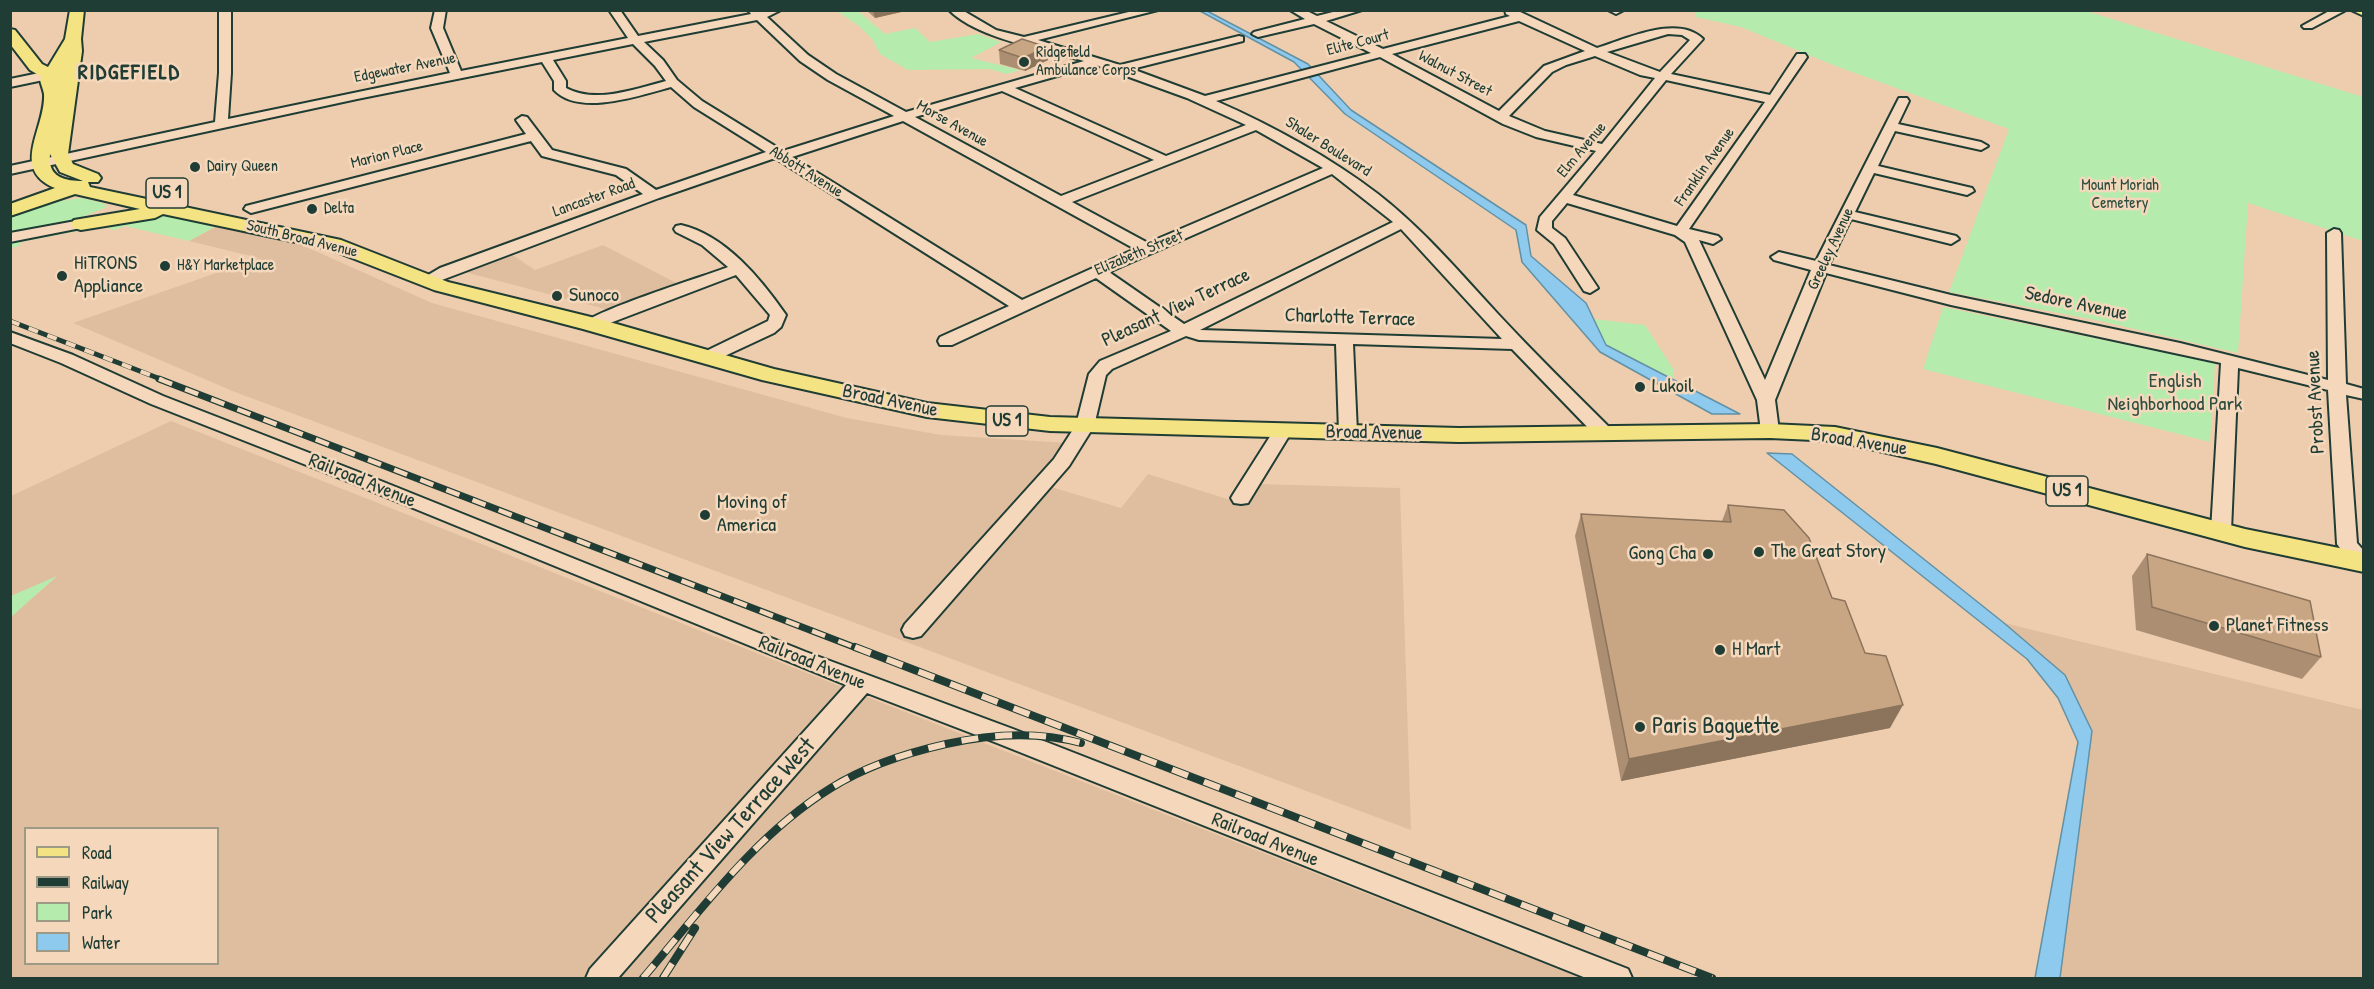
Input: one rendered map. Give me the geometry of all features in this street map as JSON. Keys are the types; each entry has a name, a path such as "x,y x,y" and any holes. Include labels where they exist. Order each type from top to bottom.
{"main road":[{"path":"60,158 77,10"},
{"path":"2358,10 2364,12"},
{"path":"10,33 15,47 37,69 60,81 68,89"},
{"path":"10,197 30,180 41,165 52,94 48,82 49,75 73,39"},
{"name":"South Broad Avenue","path":"60,158 66,168 98,179 309,222 333,230 369,248 389,264"},
{"name":"South Broad Avenue","path":"41,165 52,179 75,189 325,242 389,264"},
{"path":"10,210 98,179"},
{"path":"81,224 112,210 122,199"},
{"path":"214,219 233,216 251,209"},
{"path":"81,224 175,210"},
{"name":"Broad Avenue","path":"389,264 426,281 591,324 770,375 927,410 1008,421 1085,426 1459,435 1770,431 1856,438 1937,456 2221,531 2362,563"}],"street":[{"path":"221,124 225,73 225,10"},
{"path":"441,10 437,28 457,75"},
{"name":"Abbott Avenue","path":"614,10 635,40 659,63 673,83 698,104 1021,306"},
{"name":"Edgewater Avenue","path":"10,170 221,124 776,10"},
{"name":"Shaler Boulevard","path":"954,10 992,32 1117,69 1205,100 1257,125 1334,169 1375,199 1402,223 1605,434"},
{"path":"1024,40 1153,10"},
{"name":"Walnut Street","path":"1295,10 1502,117 1541,134 1605,150"},
{"path":"1258,34 1357,10"},
{"path":"1506,10 1618,62 1663,76 1773,100"},
{"path":"2308,26 2341,10"},
{"name":"Morse Avenue","path":"756,13 818,69 1147,249"},
{"name":"Elite Court","path":"1205,100 1520,17"},
{"name":"Elm Avenue","path":"1590,288 1560,241 1548,234 1543,225 1663,76 1697,41 1695,36 1678,31 1667,32 1595,52"},
{"path":"1117,69 1239,39"},
{"path":"1502,117 1548,69 1562,62 1595,52"},
{"name":"Franklin Avenue","path":"1770,431 1766,400 1691,240 1680,232 1801,57"},
{"path":"546,58 560,81 560,90 571,96 591,99 611,97 673,83"},
{"name":"Lancaster Road","path":"426,281 446,271 654,195 903,116 1093,62"},
{"path":"10,83 49,75"},
{"path":"1003,87 1167,161"},
{"name":"Greeley Avenue","path":"1766,400 1820,268 1903,101"},
{"path":"522,120 547,153 621,172 654,195"},
{"path":"1060,202 1257,125"},
{"path":"1889,126 1981,146"},
{"name":"Marion Place","path":"251,209 533,136"},
{"path":"1869,168 1967,191"},
{"name":"Elizabeth Street","path":"946,341 1097,271 1334,169"},
{"path":"1564,197 1680,232 1713,239"},
{"path":"1846,214 1951,239"},
{"name":"Pleasant View Terrace","path":"913,630 1062,462 1085,426 1098,374 1106,365 1184,331 1402,223"},
{"path":"10,238 81,224"},
{"path":"681,229 702,236 738,269 779,317 768,329 708,357"},
{"name":"Probst Avenue","path":"2334,233 2337,386 2347,544 2362,563"},
{"name":"Sedore Avenue","path":"1779,257 1951,300 2230,360 2364,394"},
{"path":"591,324 738,269"},
{"path":"1097,271 1184,331"},
{"name":"Charlotte Terrace","path":"1184,331 1199,335 1516,344"},
{"name":"Railroad Avenue","path":"10,337 67,359 157,400 354,477 862,683 1005,736 1618,978"},
{"path":"1344,339 1348,432"},
{"path":"2221,531 2230,360"},
{"path":"1241,498 1283,431"},
{"name":"Pleasant View Terrace West","path":"600,978 862,683"}],"shaded area":[{"path":"219,225 293,241 432,303 847,418 941,435 1069,443 1035,482 1121,508 1148,474 1243,504 1257,484 1400,488 1411,830 235,392 73,323 259,258 189,241"},
{"path":"603,245 686,288 620,313 461,271 504,249 535,270"},
{"path":"171,421 1581,978 11,978 10,617 55,578 11,596 11,496"},
{"path":"2004,623 2363,710 2363,978 2060,978 2092,731"}],"green space":[{"path":"837,11 858,11 885,34 915,28 930,42 978,34 1001,42 971,58 1020,70 1007,74 989,69 908,70 880,54 872,39 859,26"},
{"name":"Mount Moriah Cemetery","path":"1694,11 2086,11 2363,97 2363,241 2248,203 2238,353 2096,320 1949,292 2009,129 1833,65 1741,27 1696,17"},
{"path":"81,198 103,203 107,207 75,220 11,232 11,216 61,201"},
{"path":"150,215 169,215 218,225 189,241 125,226 114,230 110,229 109,225 21,242 19,246 11,248 11,241"},
{"name":"English Neighborhood Park","path":"1943,307 2215,363 2210,442 1923,369"},
{"path":"1594,319 1645,325 1674,370 1674,379 1606,345"},
{"path":"57,576 11,617 11,596"}],"water":[{"path":"1200,11 1207,11 1308,64 1351,110 1526,225 1531,256 1586,303 1606,345 1740,414 1712,414 1600,352 1522,262 1516,230 1345,114 1294,62"},
{"path":"1767,453 1792,454 2004,623 2065,675 2092,731 2060,978 2035,978 2078,742 2058,698 2027,659"}],"building":[{"path":"1022,39 1047,47 1023,58 999,50"},
{"name":"H Mart","path":"1728,505 1784,510 1809,538 1832,598 1845,601 1865,653 1886,656 1903,705 1629,759 1581,514 1731,522"},
{"path":"2147,554 2310,601 2321,657 2152,607"}],"railway":[{"path":"10,321 163,380"},
{"path":"159,379 859,649"},
{"path":"855,647 1712,978"},
{"path":"643,978 708,900 753,851 803,807 844,780 901,756 979,738 1031,735 1081,743"},
{"path":"663,978 695,928"}],"place":[{"name":"Ridgefield Ambulance Corps","path":"1024,62"},
{"name":"Dairy Queen","path":"195,167"},
{"name":"Delta","path":"312,209"},
{"name":"H&Y Marketplace","path":"165,266"},
{"name":"HiTRONS Appliance","path":"62,276"},
{"name":"Sunoco","path":"557,296"},
{"name":"Lukoil","path":"1640,387"},
{"name":"Moving of America","path":"705,515"},
{"name":"The Great Story","path":"1759,552"},
{"name":"Gong Cha","path":"1708,554"},
{"name":"Planet Fitness","path":"2214,626"},
{"name":"H Mart","path":"1720,650"},
{"name":"Paris Baguette","path":"1640,727"}],"district":[{"name":"RIDGEFIELD","path":"129,73"}]}
